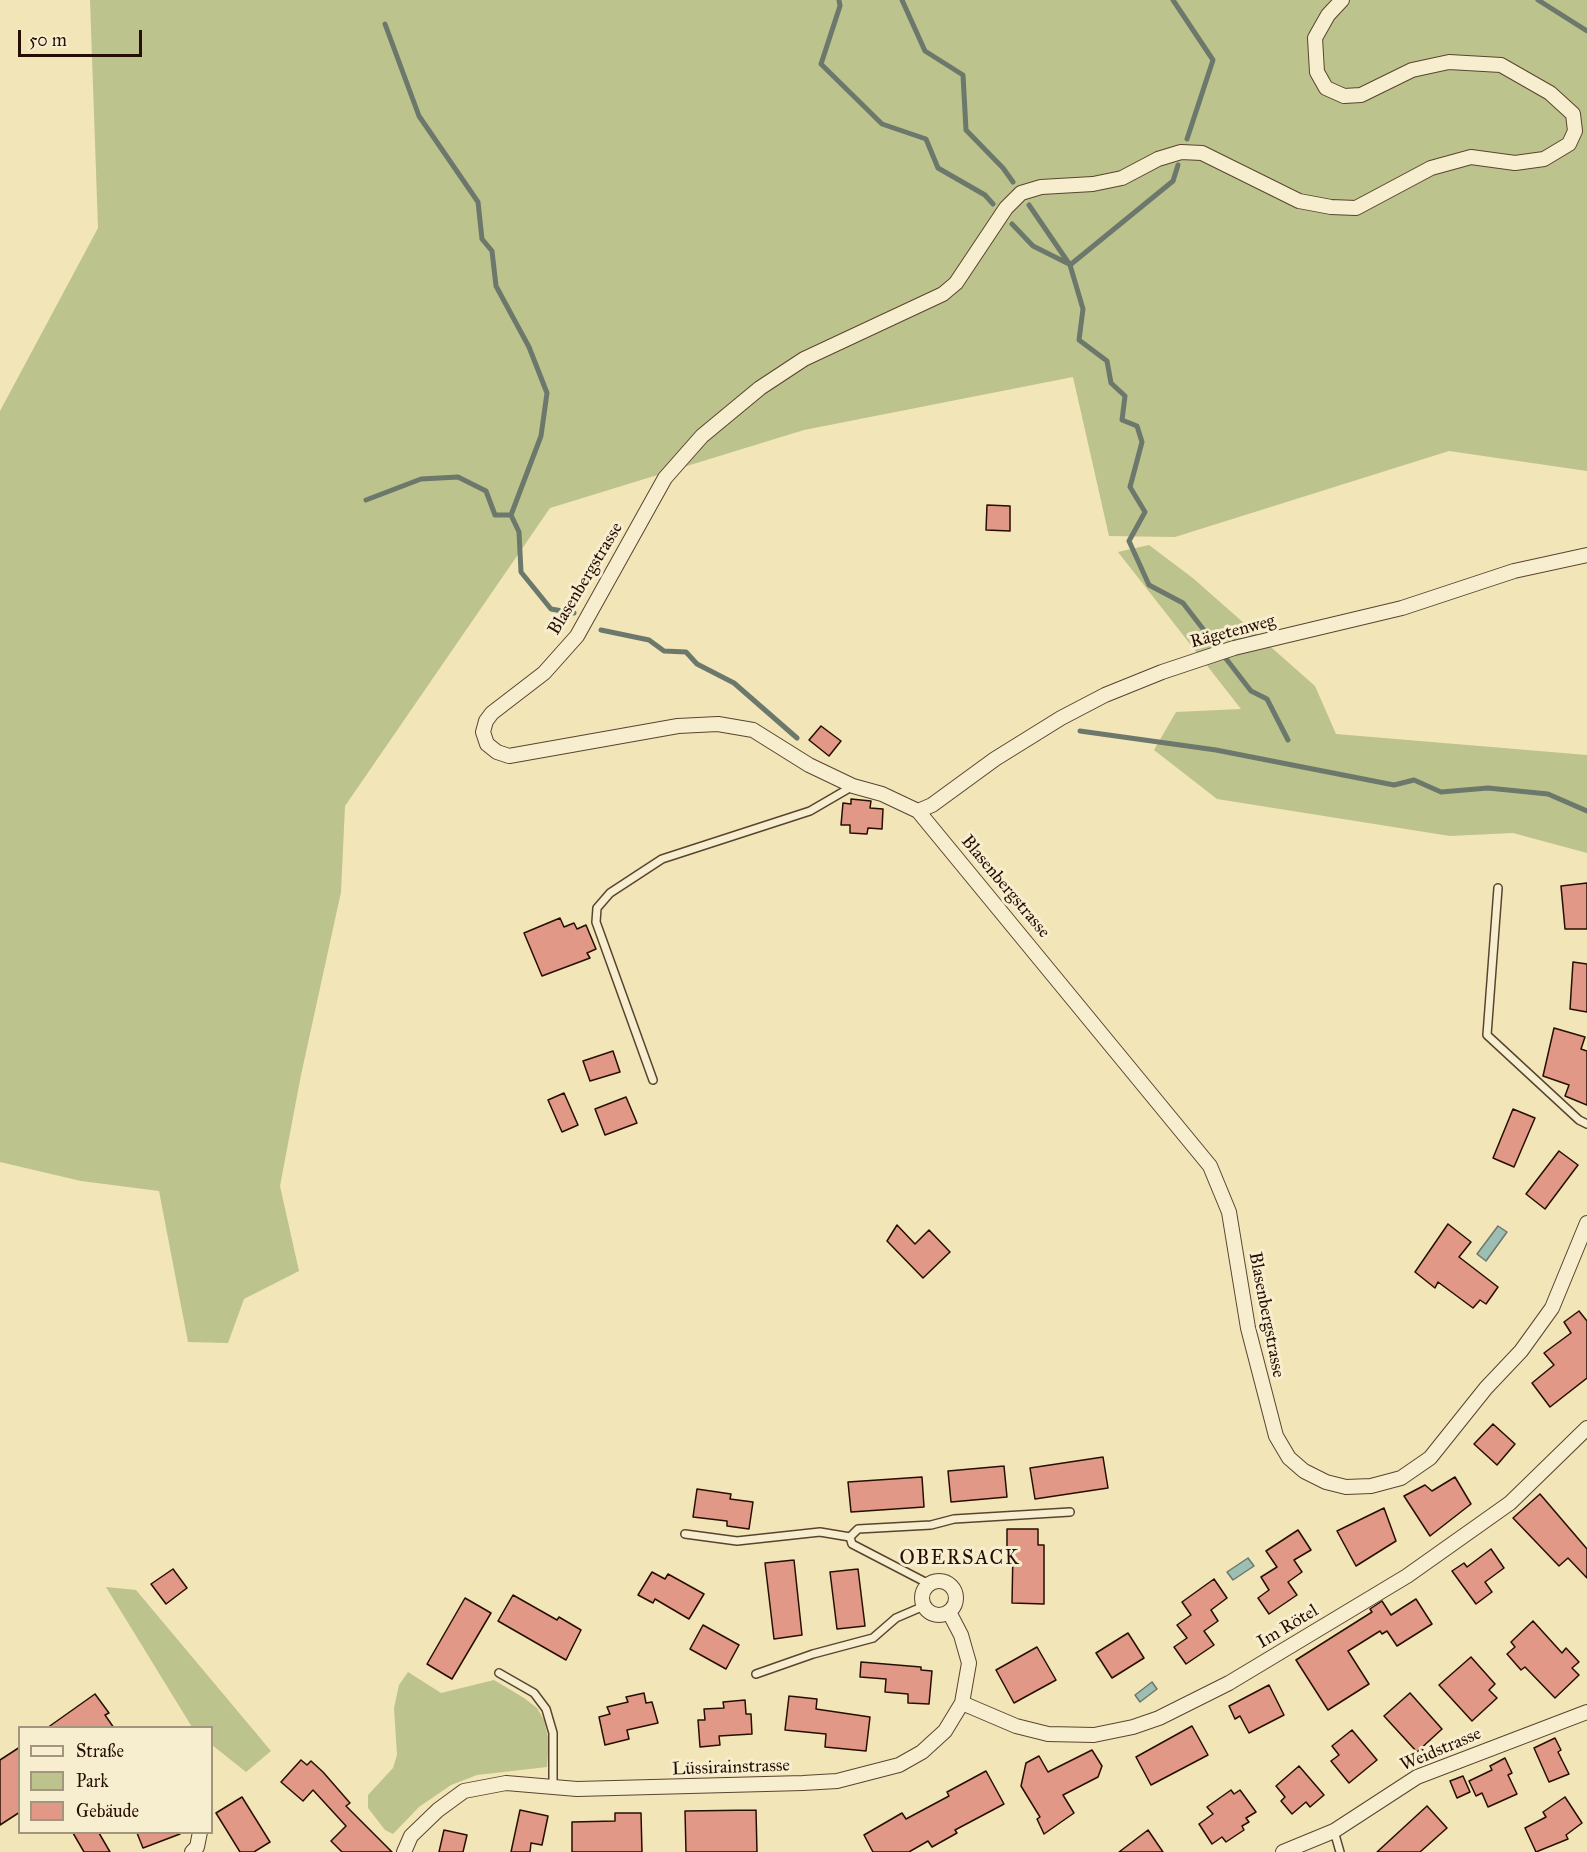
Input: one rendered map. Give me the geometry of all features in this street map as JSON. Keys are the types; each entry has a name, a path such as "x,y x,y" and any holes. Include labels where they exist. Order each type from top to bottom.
{"street":[{"name":"Blasenbergstrasse","path":"1342,0 1328,15 1315,38 1317,72 1326,88 1344,96 1361,95 1412,70 1449,62 1501,65 1550,93 1573,114 1575,131 1569,144 1544,159 1515,163 1471,157 1431,168 1356,208 1331,207 1299,201 1202,153 1181,152 1158,159 1122,178 1094,184 1041,187 1021,193 1006,208 956,283 943,294 804,359 760,388 702,436 665,478 577,636 543,673 492,713 483,732 487,744 497,753 509,756 678,726 718,724 753,730 809,765 853,786 882,794 918,811 1168,1112 1210,1166 1229,1212 1248,1328 1276,1436 1289,1458 1304,1471 1326,1482 1346,1486 1371,1486 1401,1478 1430,1458 1486,1388 1521,1351 1552,1308 1587,1223"},
{"name":"Rägetenweg","path":"918,811 932,805 995,759 1061,718 1105,695 1234,648 1402,608 1514,571 1587,555"},
{"name":"Im Rötel","path":"962,1703 1016,1726 1048,1734 1094,1735 1133,1727 1159,1718 1229,1683 1407,1576 1510,1503 1587,1428"},
{"name":"Lüssirainstrasse","path":"404,1852 411,1836 438,1810 464,1791 506,1784 577,1789 711,1787 837,1781 899,1765 922,1752 945,1731 962,1703 969,1664 961,1635 949,1612 956,1600 952,1586 938,1580 929,1584"},
{"path":"929,1584 922,1596 924,1606 935,1615 949,1612"},
{"name":"Weidstrasse","path":"1283,1852 1334,1831 1417,1777 1587,1712"},
{"path":"192,1852 197,1847 200,1834"}],"lane":[{"path":"653,1080 596,922 597,908 610,893 662,859 810,811 853,786"},
{"path":"1498,888 1487,1035 1579,1120 1587,1124"},
{"path":"850,1537 858,1529 932,1525 954,1519 1070,1512"},
{"path":"685,1534 738,1541 820,1532 850,1537"},
{"path":"850,1537 852,1544 929,1584"},
{"path":"756,1674 813,1654 873,1638 896,1618 924,1606"},
{"path":"499,1673 534,1694 546,1709 554,1733 553,1787"},
{"path":"1334,1831 1340,1852"}],"green space":[{"path":"90,0 1587,0 1587,471 1449,451 1175,537 1109,536 1073,377 804,430 550,508 345,806 341,892 301,1075 280,1186 299,1271 244,1299 228,1343 188,1342 159,1191 81,1181 0,1162 0,411 98,228"},
{"path":"1149,545 1194,579 1315,686 1336,734 1587,755 1587,853 1513,833 1450,836 1217,799 1154,750 1176,712 1241,709 1118,552"},
{"path":"106,1587 136,1590 271,1751 246,1772 213,1746 213,1726 191,1726"},
{"path":"408,1672 441,1693 494,1680 524,1698 537,1708 544,1720 549,1742 547,1767 477,1775 451,1785 419,1807 393,1834 385,1830 368,1808 368,1795 393,1768 397,1755 394,1708 399,1685"}],"water":[{"path":"1498,1226 1507,1232 1486,1261 1477,1254"},
{"path":"1248,1558 1254,1566 1233,1580 1227,1572"},
{"path":"1152,1682 1157,1689 1140,1702 1135,1695"}],"building":[{"path":"987,505 1010,506 1010,531 986,530"},
{"path":"821,726 841,741 829,756 809,740"},
{"path":"851,799 871,801 870,808 883,809 882,829 868,828 867,834 850,833 850,825 841,825 843,803 851,804"},
{"path":"1587,883 1587,929 1565,929 1561,886"},
{"path":"560,918 564,927 574,923 577,929 586,925 596,949 587,953 590,958 542,976 524,933"},
{"path":"1573,962 1587,964 1587,1012 1570,1009"},
{"path":"1554,1028 1585,1037 1581,1049 1587,1051 1587,1105 1565,1096 1569,1085 1543,1076"},
{"path":"613,1051 620,1072 590,1081 583,1061"},
{"path":"564,1093 578,1125 562,1132 548,1100"},
{"path":"626,1097 637,1123 605,1135 595,1109"},
{"path":"1513,1109 1535,1118 1514,1167 1493,1158"},
{"path":"1559,1151 1578,1165 1545,1209 1526,1194"},
{"path":"1448,1224 1471,1242 1459,1257 1498,1287 1486,1304 1480,1300 1473,1308 1438,1282 1435,1288 1415,1272"},
{"path":"897,1225 915,1244 929,1230 950,1252 923,1278 887,1241"},
{"path":"1579,1311 1587,1321 1587,1378 1550,1407 1532,1383 1554,1365 1544,1353 1571,1333 1564,1322"},
{"path":"1493,1424 1515,1444 1497,1465 1474,1444"},
{"path":"1103,1457 1108,1488 1035,1499 1030,1468"},
{"path":"1004,1466 1007,1497 951,1502 948,1471"},
{"path":"922,1477 924,1507 851,1512 848,1482"},
{"path":"1455,1477 1471,1504 1430,1536 1404,1496 1425,1485 1432,1491"},
{"path":"697,1489 731,1494 730,1499 753,1502 749,1529 727,1526 727,1521 693,1517"},
{"path":"1540,1494 1587,1549 1587,1578 1568,1558 1559,1566 1513,1518"},
{"path":"1384,1508 1396,1541 1356,1566 1337,1531"},
{"path":"1007,1529 1038,1529 1038,1545 1044,1545 1044,1604 1012,1603 1013,1550 1007,1550"},
{"path":"1298,1530 1311,1550 1294,1560 1302,1572 1288,1582 1297,1595 1269,1614 1258,1598 1269,1590 1261,1577 1277,1567 1266,1551"},
{"path":"1491,1549 1504,1568 1485,1582 1492,1592 1476,1604 1452,1571 1464,1563 1467,1567"},
{"path":"794,1560 802,1635 774,1639 765,1563"},
{"path":"173,1569 187,1588 166,1604 151,1584"},
{"path":"858,1569 865,1626 837,1629 830,1572"},
{"path":"652,1572 665,1579 668,1574 704,1594 689,1619 655,1599 653,1603 638,1595"},
{"path":"1214,1579 1227,1598 1211,1610 1218,1621 1204,1631 1214,1645 1186,1664 1174,1647 1187,1638 1177,1625 1191,1615 1182,1602"},
{"path":"513,1595 557,1620 559,1617 581,1630 566,1660 498,1621"},
{"path":"465,1598 491,1613 452,1679 427,1664"},
{"path":"1416,1599 1432,1624 1397,1646 1387,1631 1382,1634 1380,1631 1348,1651 1369,1684 1328,1710 1296,1660 1372,1612 1370,1609 1382,1601 1391,1615"},
{"path":"1533,1621 1562,1653 1566,1648 1579,1662 1572,1668 1579,1675 1555,1698 1525,1667 1521,1670 1507,1654 1515,1647 1511,1642"},
{"path":"703,1625 739,1645 726,1669 690,1649"},
{"path":"1128,1633 1144,1658 1112,1678 1096,1653"},
{"path":"1037,1647 1056,1680 1014,1703 996,1670"},
{"path":"1471,1657 1495,1684 1489,1690 1497,1698 1472,1721 1439,1685"},
{"path":"861,1662 921,1667 921,1670 932,1671 929,1704 908,1703 908,1694 885,1692 886,1679 860,1677"},
{"path":"1269,1685 1284,1715 1249,1733 1240,1716 1235,1719 1229,1706"},
{"path":"644,1693 646,1703 652,1702 658,1723 627,1730 629,1739 605,1745 599,1717 610,1714 607,1707 628,1702 626,1697"},
{"path":"1410,1693 1442,1729 1417,1752 1384,1716"},
{"path":"95,1694 109,1713 105,1715 113,1726 50,1726"},
{"path":"789,1696 817,1699 816,1709 870,1717 866,1751 825,1747 826,1734 785,1730"},
{"path":"745,1700 746,1714 751,1714 752,1734 719,1736 720,1745 700,1747 698,1720 705,1720 704,1709 724,1708 723,1702"},
{"path":"1192,1726 1208,1755 1151,1785 1136,1757"},
{"path":"1352,1730 1377,1760 1349,1783 1331,1761 1339,1755 1332,1746"},
{"path":"1555,1738 1561,1750 1558,1752 1569,1774 1549,1782 1534,1748"},
{"path":"18,1748 18,1813 0,1825 0,1760"},
{"path":"1092,1750 1102,1766 1098,1777 1063,1795 1074,1813 1044,1834 1037,1819 1040,1817 1021,1786 1026,1763 1039,1756 1048,1772"},
{"path":"1505,1758 1512,1773 1508,1775 1517,1794 1488,1807 1482,1793 1476,1796 1469,1781 1492,1770 1490,1766"},
{"path":"301,1760 307,1765 311,1761 323,1772 350,1803 346,1806 392,1852 342,1852 331,1841 346,1826 313,1790 303,1801 281,1782"},
{"path":"1299,1766 1324,1795 1310,1807 1306,1802 1292,1814 1281,1801 1285,1797 1276,1786"},
{"path":"986,1771 1004,1804 955,1830 957,1833 932,1847 928,1841 909,1852 873,1852 864,1835 902,1813 906,1819 949,1796 947,1792"},
{"path":"1463,1776 1470,1792 1457,1798 1450,1781"},
{"path":"1231,1790 1234,1794 1240,1790 1256,1812 1246,1818 1249,1822 1242,1826 1244,1830 1226,1842 1222,1837 1212,1844 1199,1824 1213,1814 1207,1807"},
{"path":"242,1797 270,1842 254,1852 240,1852 216,1813"},
{"path":"1565,1797 1582,1823 1566,1835 1568,1839 1536,1852 1525,1828 1546,1817 1543,1812"},
{"path":"1427,1806 1447,1828 1420,1852 1377,1852"},
{"path":"520,1810 548,1816 542,1845 531,1843 530,1852 511,1852"},
{"path":"756,1810 757,1852 686,1852 685,1811"},
{"path":"615,1813 641,1813 642,1852 572,1852 572,1822 615,1821"},
{"path":"444,1830 467,1835 463,1852 439,1852"},
{"path":"1148,1830 1163,1852 1119,1852"},
{"path":"74,1834 100,1834 110,1852 84,1852"},
{"path":"137,1834 180,1834 143,1848"}],"waterway":[{"path":"839,0 840,6 821,64 882,124 926,139 938,168 985,195 993,204"},
{"path":"902,0 925,51 963,75 966,130 1003,168 1013,182"},
{"path":"1173,0 1213,60 1187,139"},
{"path":"1538,0 1587,31"},
{"path":"385,24 419,116 478,202 482,239 492,251 496,286 529,347 547,393 541,436 511,515 519,532 521,572 551,609 574,613"},
{"path":"1070,265 1173,181 1178,165"},
{"path":"1029,205 1070,265 1083,309 1079,340 1107,361 1111,383 1125,396 1122,420 1137,426 1142,442 1130,487 1145,512 1129,541 1149,585 1183,603 1251,691 1267,699 1288,740"},
{"path":"1012,224 1033,246 1069,264"},
{"path":"366,500 421,479 458,477 486,491 495,515 511,515"},
{"path":"601,630 649,640 664,651 686,652 697,664 734,683 797,738"},
{"path":"1080,731 1216,750 1394,785 1414,780 1441,792 1488,788 1548,794 1587,811"}],"district":[{"name":"OBERSACK","path":"960,1559"}]}
